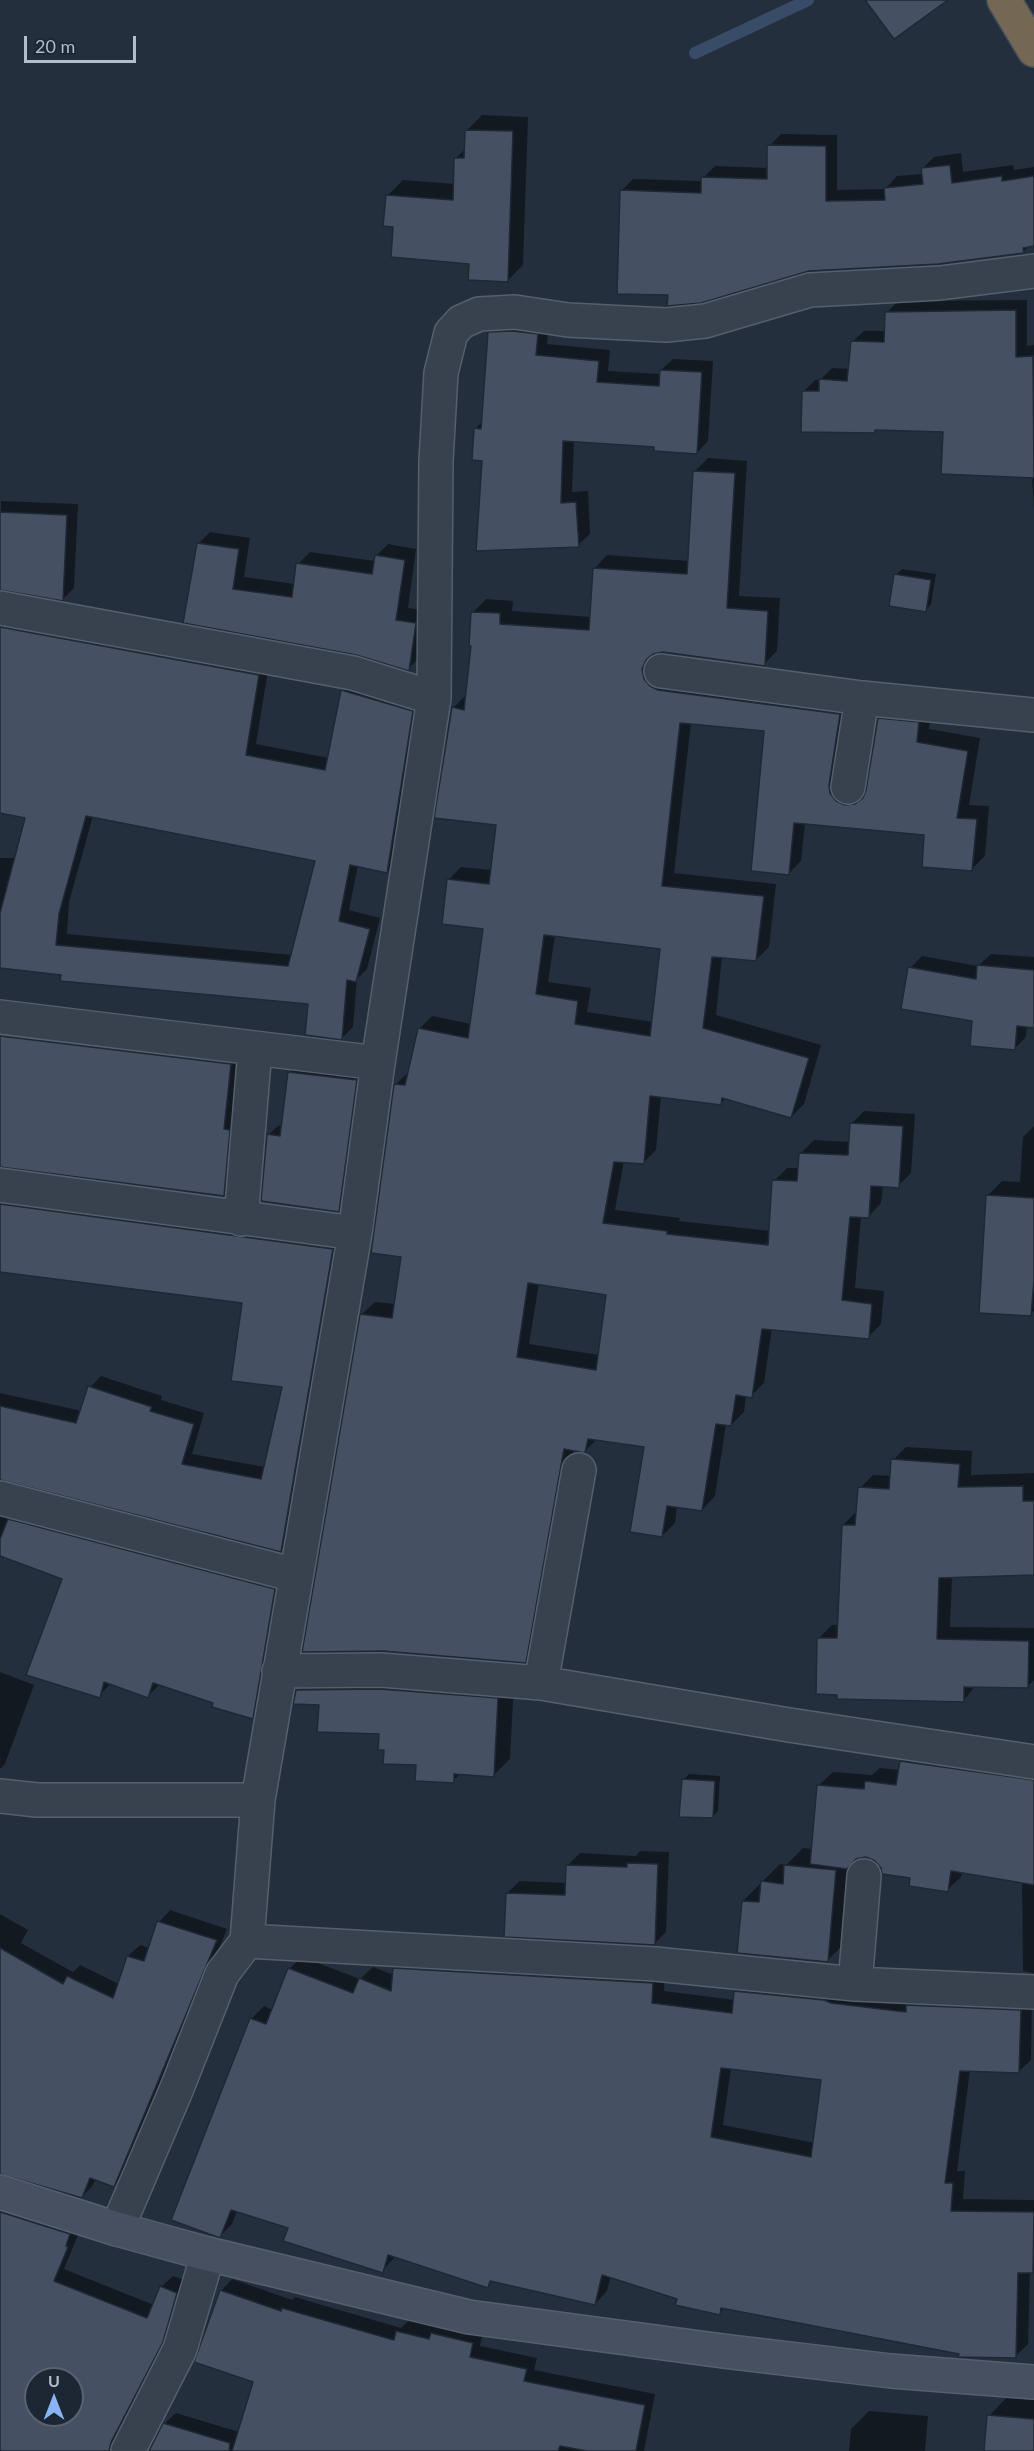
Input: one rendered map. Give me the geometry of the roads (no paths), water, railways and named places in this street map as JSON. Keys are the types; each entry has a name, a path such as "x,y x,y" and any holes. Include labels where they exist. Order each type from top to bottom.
{"highway":[{"path":"1004,0 1033,45"}],"street":[{"path":"117,2229 222,1974 247,1941 258,1800 355,1233 378,1064 434,698 436,461 441,373 451,333 460,322 479,314 515,312 568,320 666,325 705,321 810,290 940,283 1034,272"},
{"path":"0,608 353,673 434,698"},
{"path":"661,671 862,698 1034,715"},
{"path":"848,787 862,698"},
{"path":"0,1017 378,1064"},
{"path":"241,1219 255,1049"},
{"path":"0,1185 355,1233"},
{"path":"542,1683 579,1470"},
{"path":"0,1498 295,1575"},
{"path":"279,1671 381,1670 542,1683 789,1725 1034,1762"},
{"path":"0,1797 37,1800 258,1800"},
{"path":"855,1984 864,1876"},
{"path":"247,1941 655,1964 855,1984 1034,1992"},
{"path":"0,2192 117,2229 208,2254 469,2317 880,2370 1034,2382"},
{"path":"128,2451 180,2349 208,2254"}],"waterway":[{"path":"695,53 808,0"}]}
